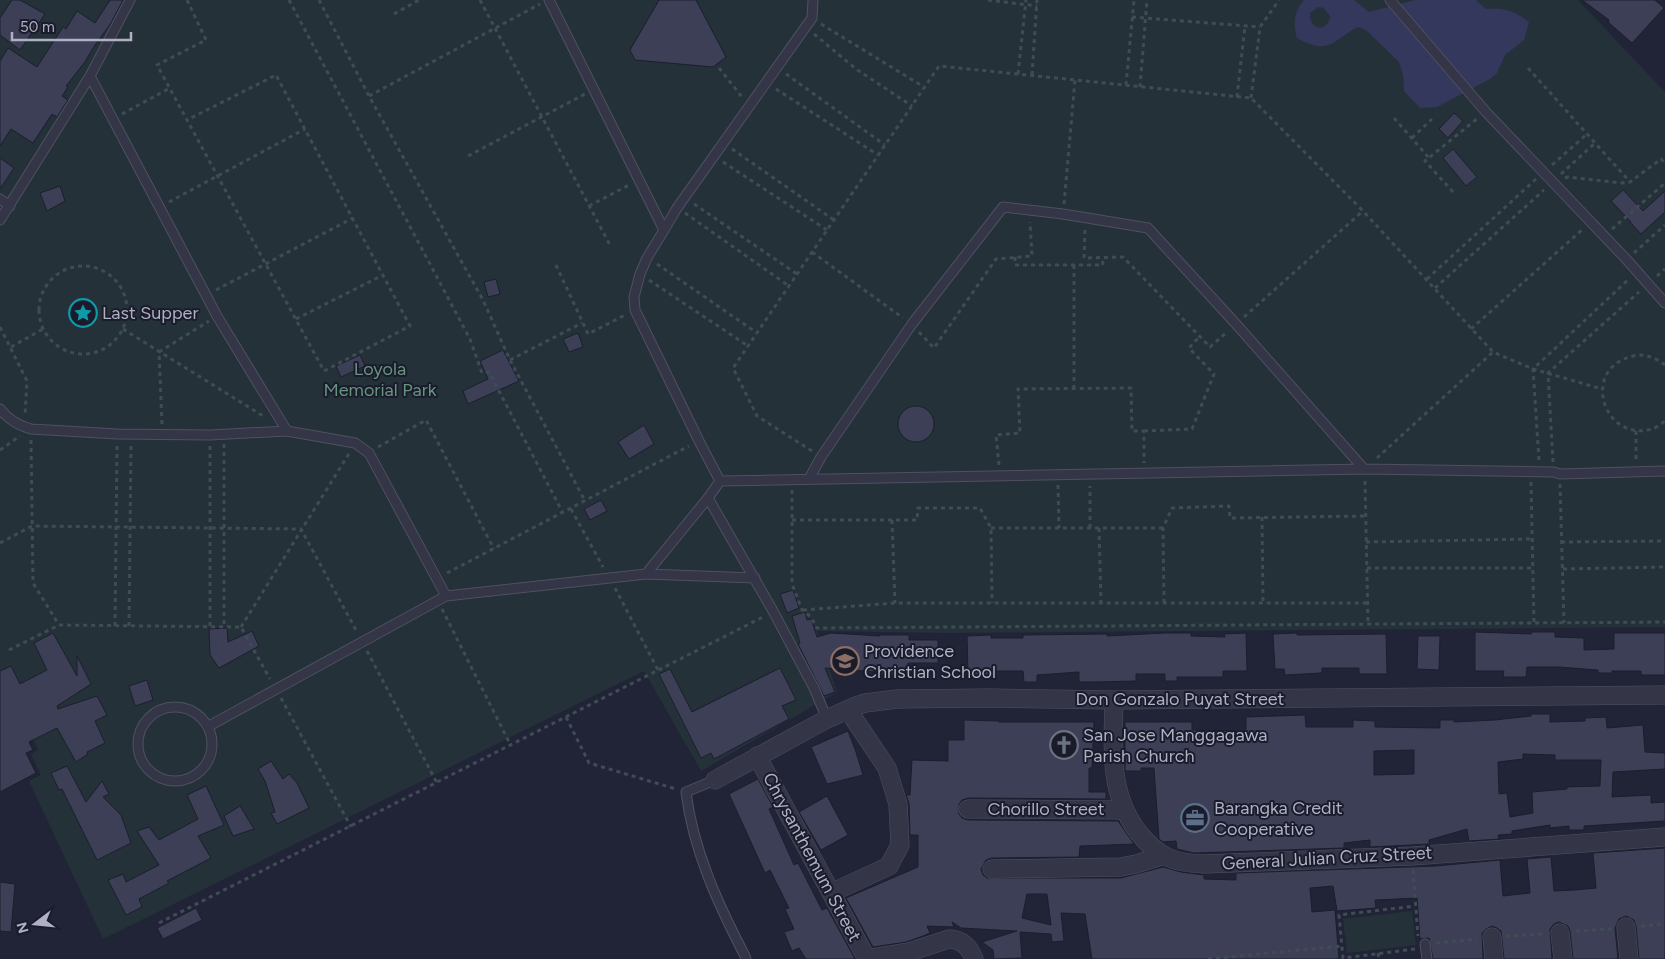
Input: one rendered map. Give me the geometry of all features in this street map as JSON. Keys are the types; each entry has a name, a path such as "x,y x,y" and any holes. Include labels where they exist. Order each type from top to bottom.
{"street":[{"name":"Don Gonzalo Puyat Street","path":"715,780 827,719 865,703 928,698 1114,700 1665,696"},
{"name":"General Julian Cruz Street","path":"1114,700 1115,778 1124,810 1142,837 1162,856 1175,861 1204,864 1412,856 1665,838"},
{"path":"831,893 889,866 900,844 898,804 888,768 848,710"},
{"name":"Chrysanthemum Street","path":"757,756 866,959"},
{"name":"Chorillo Street","path":"968,809 1124,810"},
{"path":"992,869 1121,867 1162,856"},
{"path":"1626,928 1629,959"},
{"path":"1560,933 1563,959"},
{"path":"1492,938 1494,959"},
{"path":"866,959 909,952 954,939 965,945 974,959"}],"lane":[{"path":"0,220 90,76 130,0"},
{"path":"548,0 664,230"},
{"path":"720,481 635,310 634,297 640,274 647,258 677,208 812,18 813,0"},
{"path":"1390,0 1486,112 1627,260 1665,303"},
{"path":"90,76 217,316 287,430"},
{"path":"0,199 10,206"},
{"path":"809,479 821,457 912,324 1003,207 1085,217 1148,228 1364,469"},
{"path":"0,409 7,417 19,425 31,429 117,434 210,435 287,430 355,443 369,453 446,596"},
{"path":"720,481 792,478 1364,469 1540,473 1665,471"},
{"path":"646,574 720,481"},
{"path":"708,498 773,611 814,688 827,719"},
{"path":"209,726 446,596 646,574 755,578"},
{"path":"170,707 184,707 197,713 209,726 213,741 211,756 203,769 185,780 171,781 159,778 146,768 139,756 137,742 142,726 155,712 170,707"},
{"path":"715,780 686,792 689,818 696,844 724,915 746,959"},
{"path":"1426,946 1427,959"}],"path":[{"path":"187,0 206,40 156,65 324,371 410,326 276,76 187,120"},
{"path":"289,0 470,339 482,373 489,372 563,513"},
{"path":"319,0 369,96 483,300 510,360 585,501"},
{"path":"394,14 418,0"},
{"path":"480,0 612,247"},
{"path":"369,96 548,0"},
{"path":"988,0 1037,6"},
{"path":"1018,74 1026,0"},
{"path":"1032,75 1038,0"},
{"path":"1126,85 1134,0"},
{"path":"1140,87 1147,0"},
{"path":"1251,98 1260,27 1279,0"},
{"path":"1132,17 1260,27"},
{"path":"812,18 924,87"},
{"path":"1236,97 1245,26"},
{"path":"806,27 856,69 912,106"},
{"path":"821,457 757,416 734,368 939,66 1251,98 1363,211 1493,352 1533,368 1602,389"},
{"path":"719,68 750,106"},
{"path":"777,68 885,145"},
{"path":"1528,68 1630,182"},
{"path":"1063,214 1075,80"},
{"path":"767,82 878,155"},
{"path":"113,118 170,88"},
{"path":"468,156 594,89"},
{"path":"1453,192 1425,161 1486,112"},
{"path":"1394,118 1429,158"},
{"path":"1412,138 1432,118"},
{"path":"159,207 305,129"},
{"path":"1427,279 1587,134"},
{"path":"723,143 834,220"},
{"path":"1435,288 1595,143"},
{"path":"714,156 827,230"},
{"path":"1552,182 1568,176 1622,183 1630,182 1661,159 1665,163"},
{"path":"589,206 639,180"},
{"path":"1604,236 1665,183"},
{"path":"685,197 797,274"},
{"path":"677,208 789,286"},
{"path":"812,252 912,324 934,348 996,259 1032,256 1029,210"},
{"path":"1085,217 1084,258 1123,257 1210,347 1363,211"},
{"path":"206,295 353,218"},
{"path":"1471,329 1591,222"},
{"path":"1627,260 1665,225"},
{"path":"1015,257 1015,265 1103,265 1102,257"},
{"path":"647,258 757,333"},
{"path":"1074,265 1074,387"},
{"path":"89,266 105,272 118,284 126,301 127,315 123,329 112,344 93,354 79,354 64,350 51,341 43,329 39,314 40,297 51,280 61,271 74,267 89,266"},
{"path":"556,266 588,334 635,310"},
{"path":"1533,368 1637,271"},
{"path":"296,319 383,274"},
{"path":"640,274 748,346"},
{"path":"1548,373 1648,284"},
{"path":"158,352 217,316"},
{"path":"510,360 582,323"},
{"path":"0,327 27,381 26,413 19,425"},
{"path":"11,347 43,329"},
{"path":"123,329 287,430"},
{"path":"1000,475 996,435 1020,433 1018,389 1074,387 1131,388 1132,430 1192,429 1214,374 1190,348 1200,336"},
{"path":"158,352 162,434"},
{"path":"1368,624 1364,469 1493,352"},
{"path":"1665,366 1658,359 1640,354 1622,359 1608,371 1602,389 1605,408 1618,424 1636,431 1652,429 1665,421"},
{"path":"1533,368 1540,473"},
{"path":"1548,373 1557,473 1563,569 1564,623"},
{"path":"369,453 426,420 494,549"},
{"path":"0,450 31,429"},
{"path":"31,429 33,582 59,625"},
{"path":"1144,431 1144,473"},
{"path":"1636,431 1637,472"},
{"path":"116,626 117,434"},
{"path":"129,626 131,434"},
{"path":"210,435 210,626"},
{"path":"224,435 224,626"},
{"path":"438,578 699,441"},
{"path":"241,626 355,443"},
{"path":"1530,472 1534,624"},
{"path":"1058,474 1059,528"},
{"path":"1090,474 1090,528"},
{"path":"792,478 792,584 802,610 811,617 817,628 1665,622"},
{"path":"1164,603 1164,528 1172,508 1229,506 1230,518 1366,516"},
{"path":"792,520 918,520 918,508 980,508 991,528 992,603"},
{"path":"1262,517 1263,603"},
{"path":"892,520 895,603"},
{"path":"0,543 32,526 301,529"},
{"path":"991,528 1164,528"},
{"path":"1099,528 1102,603"},
{"path":"301,529 437,783"},
{"path":"1366,542 1532,539"},
{"path":"1561,542 1665,541"},
{"path":"1563,569 1665,567"},
{"path":"1367,568 1533,568"},
{"path":"437,600 511,746"},
{"path":"802,610 895,603 1368,603"},
{"path":"159,923 511,746 773,611"},
{"path":"9,650 59,625 241,626"},
{"path":"241,626 351,827"},
{"path":"566,717 589,763 686,792"},
{"path":"1412,856 1418,944 1426,946"},
{"path":"1415,906 1339,915 1343,958 1426,946"},
{"path":"1208,959 1342,946"},
{"path":"1378,953 1379,959"},
{"path":"1264,954 1265,959"}],"green space":[{"name":"Loyola Memorial Park","path":"0,0 1578,0 1665,92 1665,627 949,633 817,631 837,692 701,771 644,671 103,939 29,781 41,775 31,754 38,750 28,729 0,693"},
{"path":"1412,911 1416,945 1347,953 1343,919"}],"water":[{"path":"1304,0 1354,0 1369,12 1415,0 1476,0 1486,9 1509,11 1529,22 1524,40 1505,55 1497,73 1490,79 1437,107 1420,108 1404,91 1403,75 1399,62 1366,30 1358,27 1324,46 1317,46 1297,38 1295,18","holes":["1318,7 1324,8 1330,16 1329,21 1326,25 1319,28 1312,23 1310,13"]}],"building":[{"path":"12,0 20,0 45,14 20,50 0,35 0,18"},
{"path":"110,0 123,0 111,23 85,62 66,86 68,87 62,96 68,100 57,117 52,114 33,143 11,129 0,146 0,61 8,48 37,67 63,27 66,29 77,11 95,23"},
{"path":"659,0 696,0 726,57 713,67 635,60 630,50"},
{"path":"1582,0 1655,0 1664,8 1632,43 1608,22 1609,20"},
{"path":"1454,113 1463,121 1448,138 1439,129"},
{"path":"1453,149 1477,177 1466,186 1443,158"},
{"path":"0,158 14,168 0,189"},
{"path":"60,186 65,201 47,211 40,193"},
{"path":"1623,190 1643,211 1665,191 1665,212 1641,234 1611,201"},
{"path":"496,279 500,294 488,297 484,282"},
{"path":"578,333 583,347 569,352 563,339"},
{"path":"503,350 519,381 468,404 463,391 488,379 480,361"},
{"path":"360,355 365,366 341,377 336,366"},
{"path":"916,406 923,407 929,411 933,417 933,431 929,437 923,441 916,442 909,441 903,437 899,431 898,424 899,417 903,411 909,407"},
{"path":"644,425 654,444 629,459 618,442"},
{"path":"601,500 607,511 590,520 584,509"},
{"path":"793,590 799,608 787,613 780,594"},
{"path":"805,612 807,620 811,619 817,637 831,633 880,636 909,635 909,640 938,640 938,663 908,663 908,676 877,675 877,672 825,668 835,692 824,696 798,644 800,643 792,616"},
{"path":"227,628 228,642 252,631 259,646 219,668 210,655 209,629"},
{"path":"1475,632 1531,634 1532,632 1555,632 1555,637 1584,638 1584,650 1614,649 1614,633 1665,633 1665,675 1641,675 1641,671 1598,673 1598,670 1559,667 1527,667 1526,677 1503,677 1504,671 1475,671"},
{"path":"53,633 77,676 77,656 91,684 57,706 58,709 97,696 107,715 95,721 105,743 87,752 88,754 76,762 57,728 29,742 33,750 26,753 36,773 0,792 0,671 11,666 20,684 47,670 34,643"},
{"path":"1191,633 1191,636 1225,637 1224,634 1246,633 1247,671 1223,671 1223,677 1177,677 1177,681 1165,681 1165,674 1136,674 1136,681 1095,682 1079,682 1079,672 1037,675 1037,682 1024,682 1023,671 992,671 992,675 968,675 967,636 991,635 991,638 1023,638 1023,635 1107,634 1107,636"},
{"path":"1297,633 1297,635 1386,634 1387,674 1359,674 1359,668 1322,668 1322,673 1285,675 1284,669 1275,669 1273,634"},
{"path":"1418,636 1440,636 1439,670 1417,669"},
{"path":"780,668 796,700 782,706 789,719 714,759 711,753 701,758 659,674 670,669 692,712"},
{"path":"147,680 153,700 135,706 129,686"},
{"path":"1531,714 1550,714 1550,722 1585,721 1585,718 1606,717 1607,728 1643,725 1645,752 1665,753 1665,769 1613,772 1612,797 1651,795 1651,803 1665,802 1665,821 1584,826 1584,830 1569,830 1569,826 1550,828 1550,825 1512,831 1512,834 1498,835 1499,839 1469,841 1467,829 1429,840 1429,844 1370,847 1370,840 1344,843 1344,848 1194,853 1177,849 1176,841 1163,842 1159,839 1154,768 1141,768 1141,771 1125,771 1125,722 1192,722 1192,730 1246,731 1246,717 1305,715 1306,727 1353,727 1353,720 1375,721 1375,727 1440,728 1440,720 1454,720 1454,722 1531,716","holes":["1414,750 1414,774 1374,775 1374,751","1523,754 1555,755 1555,760 1601,760 1600,786 1567,787 1567,789 1532,792 1533,813 1510,817 1507,793 1499,794 1498,762 1523,759"]},
{"path":"964,720 1094,722 1092,768 1089,768 1089,792 1106,792 1106,799 968,798 962,800 959,804 959,814 962,818 968,820 1118,821 1134,844 1080,846 1079,857 991,858 986,860 981,869 983,875 987,878 1121,878 1163,867 1204,875 1204,879 1236,880 1236,873 1436,866 1500,860 1503,896 1530,893 1527,859 1551,857 1554,891 1575,890 1596,888 1593,853 1665,848 1665,959 1639,959 1636,926 1634,920 1626,916 1619,919 1615,928 1618,959 1573,959 1570,931 1568,926 1559,922 1550,929 1552,959 1504,959 1501,931 1492,926 1482,933 1483,959 1433,959 1429,938 1420,939 1417,898 1375,900 1376,908 1337,911 1333,886 1310,888 1312,912 1335,910 1339,959 1092,959 1085,914 1061,913 1064,941 1052,942 1051,934 1020,932 1022,958 994,959 993,950 982,942 1017,931 961,928 952,922 954,927 927,926 930,933 923,936 906,942 873,947 846,898 918,867 918,835 910,835 909,803 906,795 910,795 912,760 948,761 948,740 964,740","holes":["1027,894 1047,894 1051,925 1022,918"]},
{"path":"848,731 863,775 827,784 811,747"},
{"path":"271,761 283,779 289,774 297,783 309,808 277,824 271,813 275,812 265,781 258,769"},
{"path":"67,766 86,802 102,781 109,794 103,797 121,815 131,843 97,860 62,789 59,790 51,773"},
{"path":"758,779 773,807 769,809 794,865 798,863 822,910 827,908 855,959 806,959 799,948 792,951 784,932 794,929 785,909 789,908 770,870 765,873 729,794"},
{"path":"206,786 224,825 198,836 211,858 167,881 169,883 139,899 142,907 126,915 108,880 123,874 126,882 159,865 137,831 149,827 159,840 198,819 187,795"},
{"path":"827,796 848,835 821,850 799,812"},
{"path":"240,806 254,829 233,836 224,816"},
{"path":"0,882 15,884 11,932 0,931"},
{"path":"196,908 202,920 163,939 157,928"}],"place":[{"name":"Last Supper","path":"83,313"},
{"name":"Providence Christian School","path":"845,661"},
{"name":"San Jose Manggagawa Parish Church","path":"1064,745"},
{"name":"Barangka Credit Cooperative","path":"1195,818"}]}
